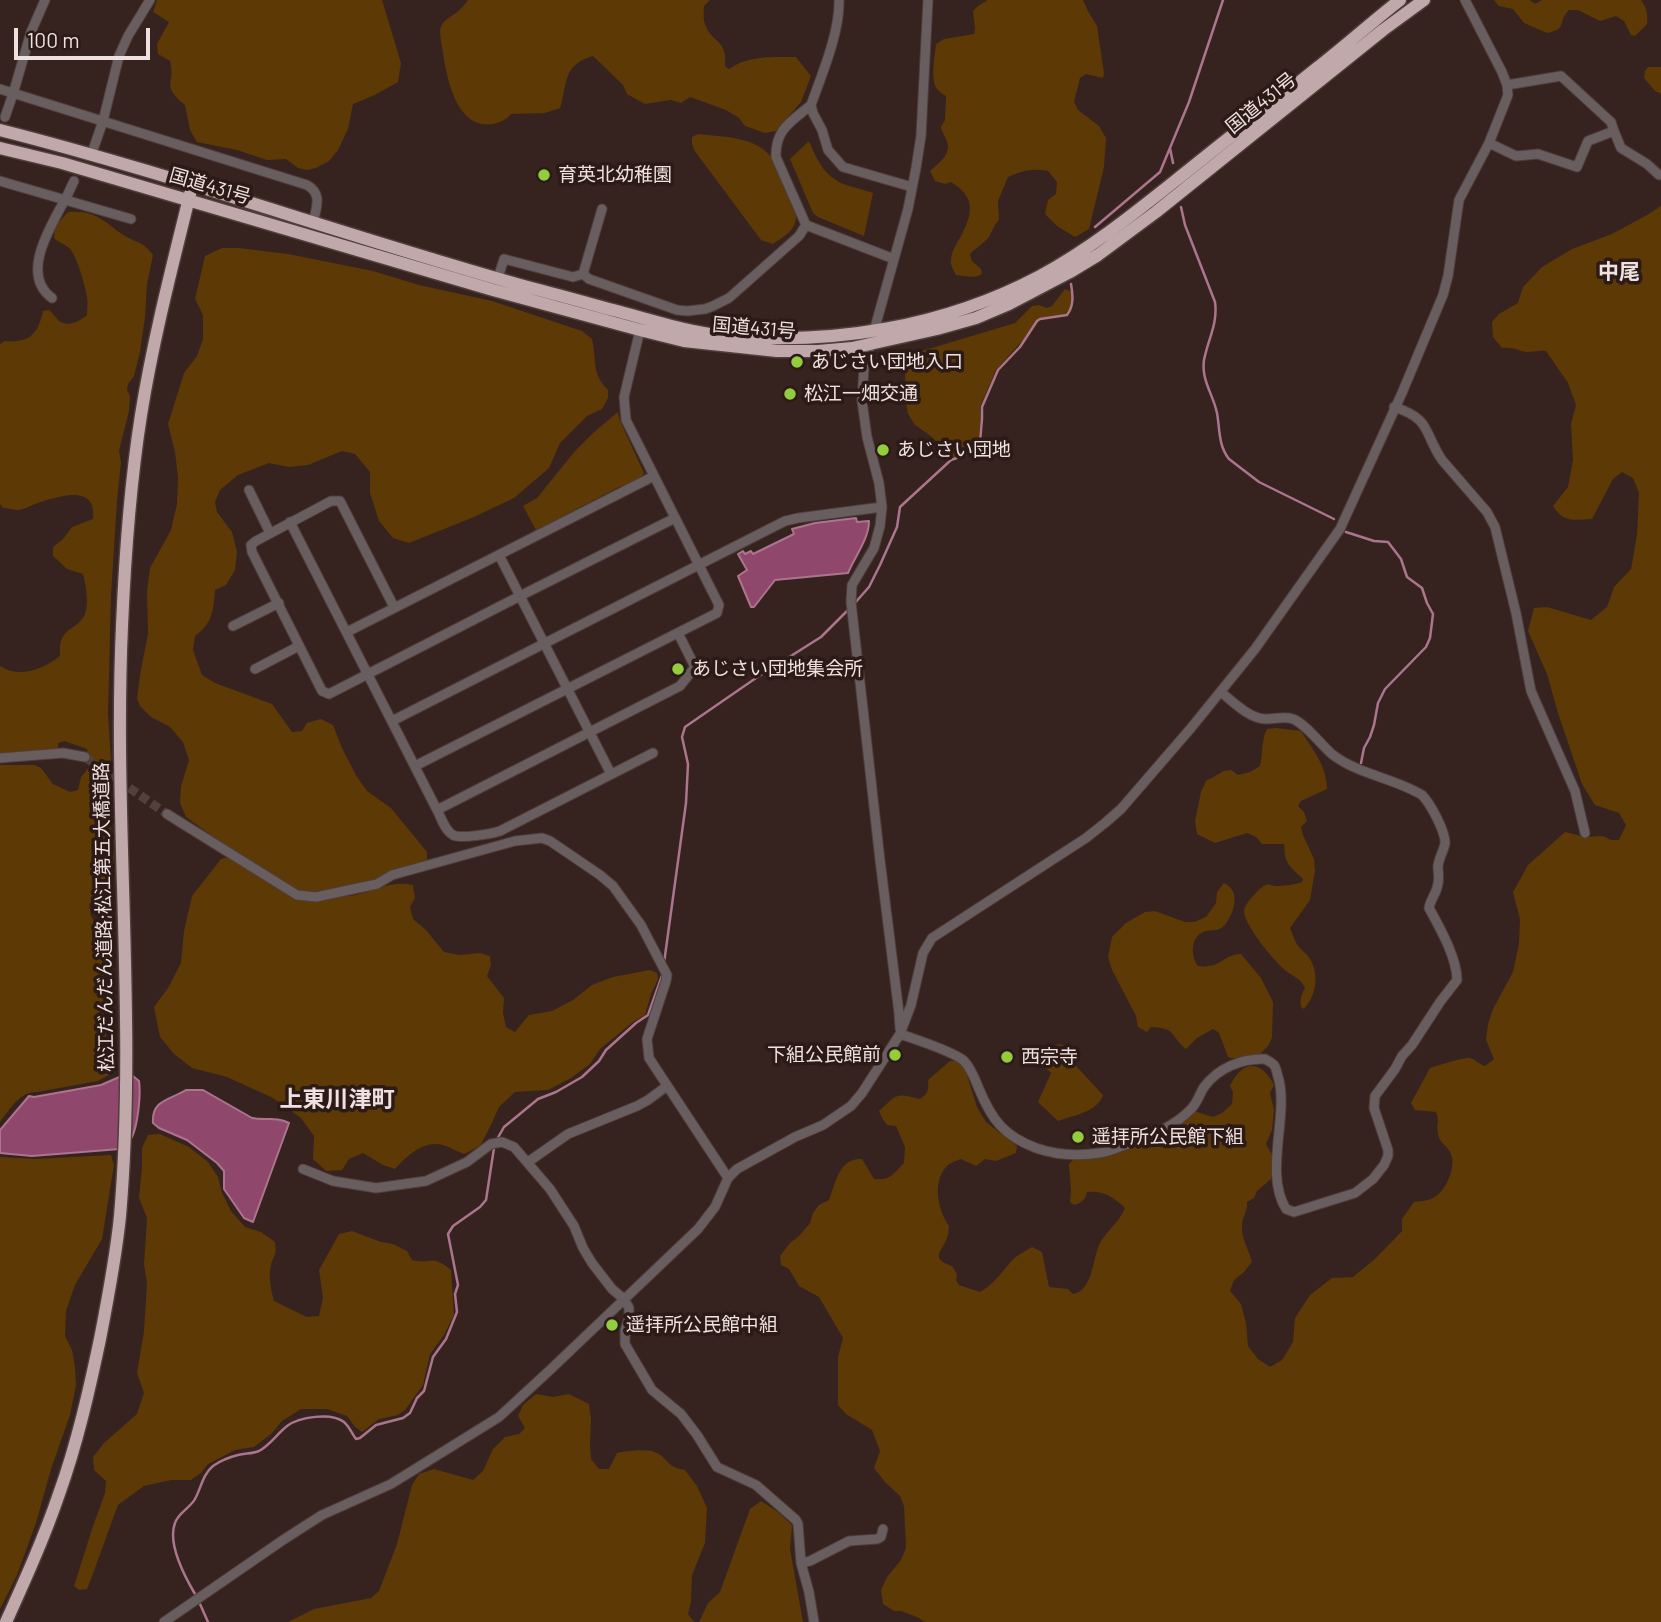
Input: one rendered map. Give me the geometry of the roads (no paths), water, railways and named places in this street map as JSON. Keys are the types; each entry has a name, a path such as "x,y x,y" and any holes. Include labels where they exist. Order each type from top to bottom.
{"highway":[{"name":"国道431号","path":"0,130 193,184 313,223 643,319 724,335 872,338 972,306 1037,278 1063,262 1148,202 1401,0"},
{"name":"国道431号","path":"0,148 189,199 493,290 684,341 777,351 818,351 976,318 1070,272 1156,212 1423,0"},
{"name":"松江だんだん道路;松江第五大橋道路","path":"6,1622 61,1491 78,1431 105,1312 119,1220 127,1060 120,731 126,549 141,413 155,341 193,184"}],"street":[{"path":"5,117 31,32 45,0"},
{"path":"94,147 119,55 150,0"},
{"path":"839,0 835,31 811,105 813,113 828,150 842,167 912,187"},
{"path":"900,1034 852,585 874,548 880,526 882,507 879,483 867,437 862,401 864,366 912,187 921,136 928,0"},
{"path":"164,1622 321,1515 391,1484 499,1417 698,1229 715,1207 728,1178 737,1169 823,1125 851,1106 871,1081 900,1034 912,1005 923,953 932,938 1061,855 1105,823 1134,796 1221,692 1300,588 1340,529 1443,295 1459,200 1489,143 1508,95 1507,85 1495,57 1465,0"},
{"path":"1507,85 1561,76 1611,122 1621,148 1659,175"},
{"path":"0,89 307,185 317,197 313,223"},
{"path":"811,105 778,137 776,146 776,157 806,225 894,259"},
{"path":"1489,143 1516,156 1538,154 1577,167 1588,141 1614,131"},
{"path":"0,181 131,219"},
{"path":"52,298 40,287 38,272 41,246 75,181"},
{"path":"583,274 602,209"},
{"path":"583,274 589,279 667,307 687,311 705,309 729,298 799,236 806,225"},
{"path":"498,278 504,258 573,276 583,274"},
{"path":"415,766 717,613 719,605 625,420 624,397 640,330"},
{"path":"1394,407 1415,416 1425,425 1442,460 1492,520 1501,546 1531,691 1575,790 1584,833"},
{"path":"346,632 654,476"},
{"path":"248,490 270,533"},
{"path":"394,607 340,501 331,501 253,542 251,548 299,646 322,691 329,694 675,518"},
{"path":"392,721 785,521 882,507"},
{"path":"290,522 437,810 455,836 495,833 653,753"},
{"path":"499,555 611,774"},
{"path":"233,626 279,603"},
{"path":"437,810 680,686 695,667 678,633"},
{"path":"255,669 299,646"},
{"path":"900,1034 962,1059 970,1069 982,1098 1000,1128 1010,1137 1038,1149 1069,1155 1103,1153 1176,1122 1193,1108 1205,1086 1217,1074 1243,1061 1265,1059 1275,1067 1280,1086 1278,1176 1286,1209 1294,1212 1348,1196 1373,1179 1388,1156 1387,1143 1374,1108 1374,1096 1457,981 1444,935 1429,908 1437,890 1438,866 1445,839 1443,832 1426,799 1416,791 1350,766 1294,720 1281,717 1264,719 1252,715 1221,692"},
{"path":"0,758 63,754 85,757"},
{"path":"167,814 297,895 304,896 316,897 377,884 392,875 515,841 542,838 564,849 613,886 641,925 663,968 666,981 647,1039 649,1058 728,1178"},
{"path":"528,1162 568,1134 637,1106 667,1086"},
{"path":"303,1169 333,1181 376,1188 426,1181 467,1162 494,1143 506,1143 514,1147 559,1202 592,1264 612,1289 624,1299 629,1308 625,1344 652,1390 681,1414 717,1467 756,1485 796,1520 798,1547 814,1622"},
{"path":"801,1563 849,1541 877,1539 881,1537 883,1529"}],"waterway":[{"path":"1095,227 1160,172 1189,102 1223,0"},
{"path":"1170,148 1173,163"},
{"path":"1181,207 1185,225 1215,302 1214,324 1204,367 1225,454 1259,482 1334,519"},
{"path":"854,604 869,587 880,565 897,527 900,507 951,460 974,450 980,442 982,407 998,370 1020,347 1037,321 1067,315 1071,308 1071,284"},
{"path":"1346,532 1374,541 1388,542 1401,559 1407,577 1422,588 1433,614 1426,647 1385,689 1378,703 1374,725 1361,763"},
{"path":"664,963 686,803 688,764 682,737 685,727 821,637 849,609"},
{"path":"496,1141 504,1127 538,1099 582,1077 606,1050 648,1015 663,973"},
{"path":"195,1594 178,1560 173,1531 177,1519 193,1502 204,1477 213,1466 241,1454 259,1451 287,1426 299,1420 323,1416 338,1419 346,1424 356,1439 376,1425 403,1418 410,1413 417,1398 424,1391 433,1357 446,1339 457,1312 455,1294 458,1285 448,1234 453,1226 486,1200 494,1148"},
{"path":"200,1604 208,1622"}],"tunnel":[{"path":"85,757 167,814"}],"place":[{"name":"育英北幼稚園","path":"544,175"},
{"name":"あじさい団地入口","path":"797,362"},
{"name":"松江一畑交通","path":"790,394"},
{"name":"あじさい団地","path":"883,450"},
{"name":"あじさい団地集会所","path":"678,669"},
{"name":"下組公民館前","path":"895,1055"},
{"name":"西宗寺","path":"1007,1057"},
{"name":"遥拝所公民館下組","path":"1078,1137"},
{"name":"遥拝所公民館中組","path":"612,1325"}],"district":[{"name":"中尾","path":"1619,272"},
{"name":"上東川津町","path":"337,1099"}]}
